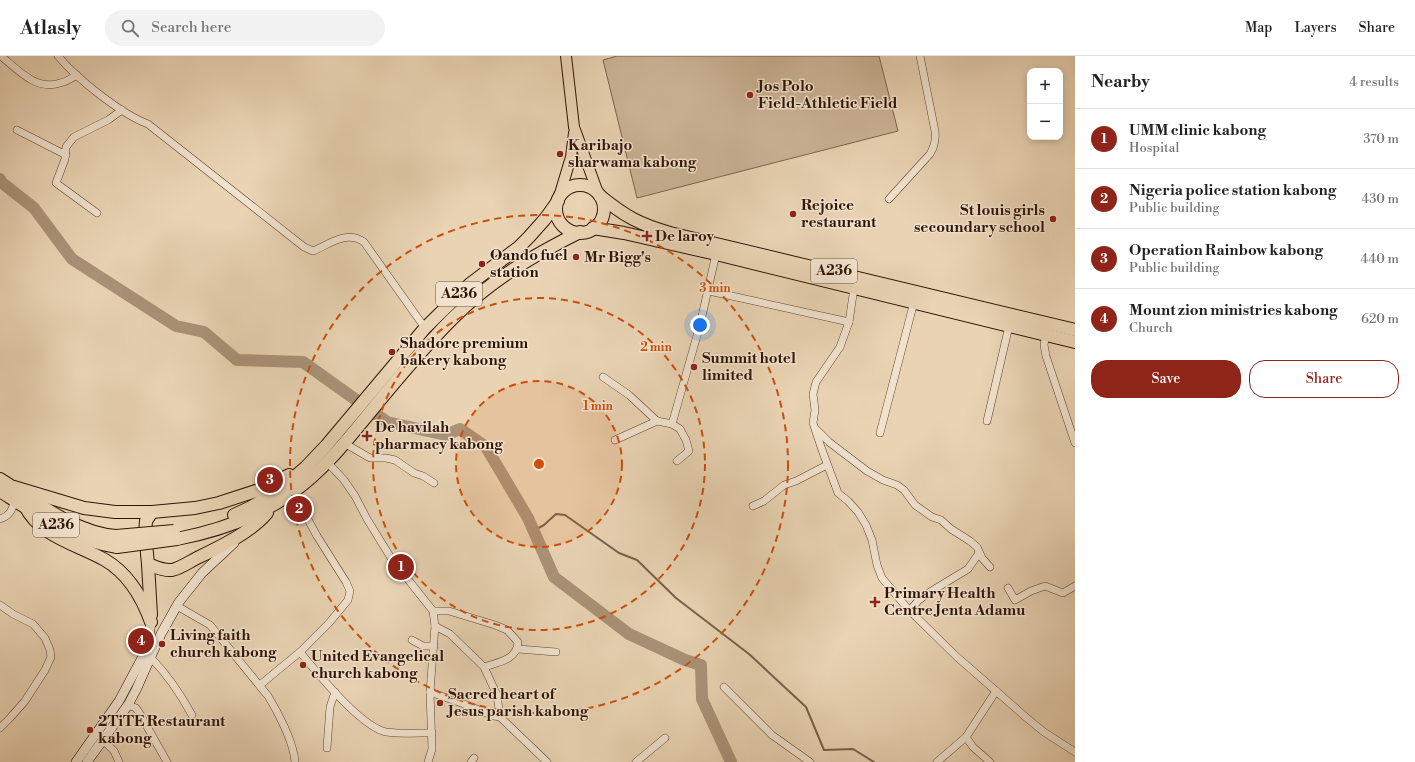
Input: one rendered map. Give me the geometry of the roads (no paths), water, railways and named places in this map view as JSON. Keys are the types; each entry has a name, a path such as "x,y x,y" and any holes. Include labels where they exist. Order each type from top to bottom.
{"highway":[{"name":"A236","path":"175,535 218,521 261,502 276,493 298,476 326,446 368,394 425,328 470,284 519,247 545,218 558,199 570,187 580,185 590,187 620,212 638,222 670,233 1047,329 1075,342"},
{"path":"593,228 602,217 604,210 603,203 599,195"},
{"path":"558,199 556,211 562,225 570,230 580,232"},
{"name":"A236","path":"0,490 55,524 88,540 105,545 116,542 175,535 194,536 234,524 274,504 293,492 327,462 448,323 486,288 520,264 580,232 593,228 624,232 1009,326 1075,330"},
{"path":"14,487 84,508 115,512 152,512 195,508 219,503 259,490 288,476 326,446"},
{"name":"A236","path":"0,479 52,512 85,529 116,542"},
{"path":"20,503 34,521 60,539 105,560 122,573 140,595 151,622"},
{"path":"148,564 166,570 179,568 213,550 252,526 262,519 274,504"},
{"path":"151,622 145,526 148,516 152,512"}],"main road":[{"path":"566,56 574,127 588,169 599,195"},
{"path":"558,199 571,157 574,127"}],"street":[{"path":"0,56 34,82 44,85 60,83 77,75"},
{"path":"58,56 84,81 122,110 148,124 309,250 313,251 345,237 359,239 364,242 425,328"},
{"path":"889,199 930,154 936,141 920,56"},
{"path":"97,213 56,183 66,155 66,147 74,137 108,120 122,110"},
{"path":"17,130 66,155"},
{"path":"672,424 682,393 709,291 716,254"},
{"path":"854,288 849,322 840,347 816,382 813,394 815,410 813,423 838,493 858,512 866,525 872,540 877,565 882,578 910,610 965,665 1044,732 1075,752"},
{"path":"709,291 849,322"},
{"path":"880,433 914,302"},
{"path":"987,421 1009,326"},
{"path":"1047,329 1044,345 1046,356 1075,443"},
{"path":"603,377 629,395 657,421 672,424 680,429 686,440 689,451 677,462"},
{"path":"615,440 657,421"},
{"path":"815,428 829,442 867,471 883,480 897,485 904,490 915,505 932,517 941,520 951,529 970,541 977,548 982,558 990,568"},
{"path":"344,443 370,458 386,458 395,460 414,474 423,476 434,483"},
{"path":"327,462 344,480 355,496 391,558 433,611 435,626 430,692 432,749 428,762"},
{"path":"753,506 764,501 784,485 796,481 827,465"},
{"path":"260,685 300,652 329,623 348,600 350,591 293,492"},
{"path":"0,519 6,517 20,503"},
{"path":"87,762 128,705 161,634 177,606 202,572 252,526"},
{"path":"910,610 925,596 968,569 979,553"},
{"path":"1008,588 1015,600 1045,586 1063,593 1075,586"},
{"path":"0,604 13,614 33,624 45,638 51,657 45,670 25,701 0,728"},
{"path":"177,606 210,625 260,685 282,721 295,762"},
{"path":"433,611 449,611 507,630 518,642 518,649 515,654 507,659 484,667"},
{"path":"76,762 119,701 142,658 148,642 151,622"},
{"path":"435,626 450,634 484,667 497,695 500,717"},
{"path":"412,640 424,646 434,646"},
{"path":"518,649 556,652"},
{"path":"300,652 335,692 373,727 386,732 432,733"},
{"path":"150,658 166,675 184,700 192,715"},
{"path":"724,687 772,735 810,762"},
{"path":"938,762 966,737 996,691"},
{"path":"326,748 330,707 335,692"},
{"path":"430,692 500,717 547,762"},
{"path":"128,705 136,708 167,762"},
{"path":"966,737 973,747 990,762"},
{"path":"636,762 665,738"},
{"path":"103,740 114,751 119,762"}],"waterway":[{"path":"0,179 1,182 34,208 72,259 176,326 204,332 237,360 303,362 387,422 446,435 460,429 486,447 528,518 554,577 629,634 685,660 701,665 702,699 731,762"},
{"path":"533,531 544,525 556,514 565,515 619,553 637,560 676,598 749,654 806,707 824,750 853,749 874,762"}],"place":[{"name":"Jos Polo Field-Athletic Field","path":"750,95"},
{"name":"Karibajo sharwama kabong","path":"560,154"},
{"name":"Rejoice restaurant","path":"793,214"},
{"name":"St louis girls secoundary school","path":"1053,219"},
{"name":"De laroy","path":"647,236"},
{"name":"Mr Bigg's","path":"576,257"},
{"name":"Oando fuel station","path":"482,264"},
{"name":"Shadorc premium bakery kabong","path":"392,352"},
{"name":"Summit hotel limited","path":"694,367"},
{"name":"De havilah pharmacy kabong","path":"367,436"},
{"name":"Operation Rainbow kabong","path":"270,480"},
{"name":"Nigeria police station kabong","path":"299,509"},
{"name":"UMM clinic kabong","path":"401,567"},
{"name":"Primary Health Centre Jenta Adamu","path":"875,602"},
{"name":"Mount zion ministries kabong","path":"141,641"},
{"name":"Living faith church kabong","path":"162,644"},
{"name":"United Evangelical church kabong","path":"303,665"},
{"name":"Sacred heart of Jesus parish kabong","path":"440,703"},
{"name":"2TiTE Restaurant kabong","path":"90,730"}]}
